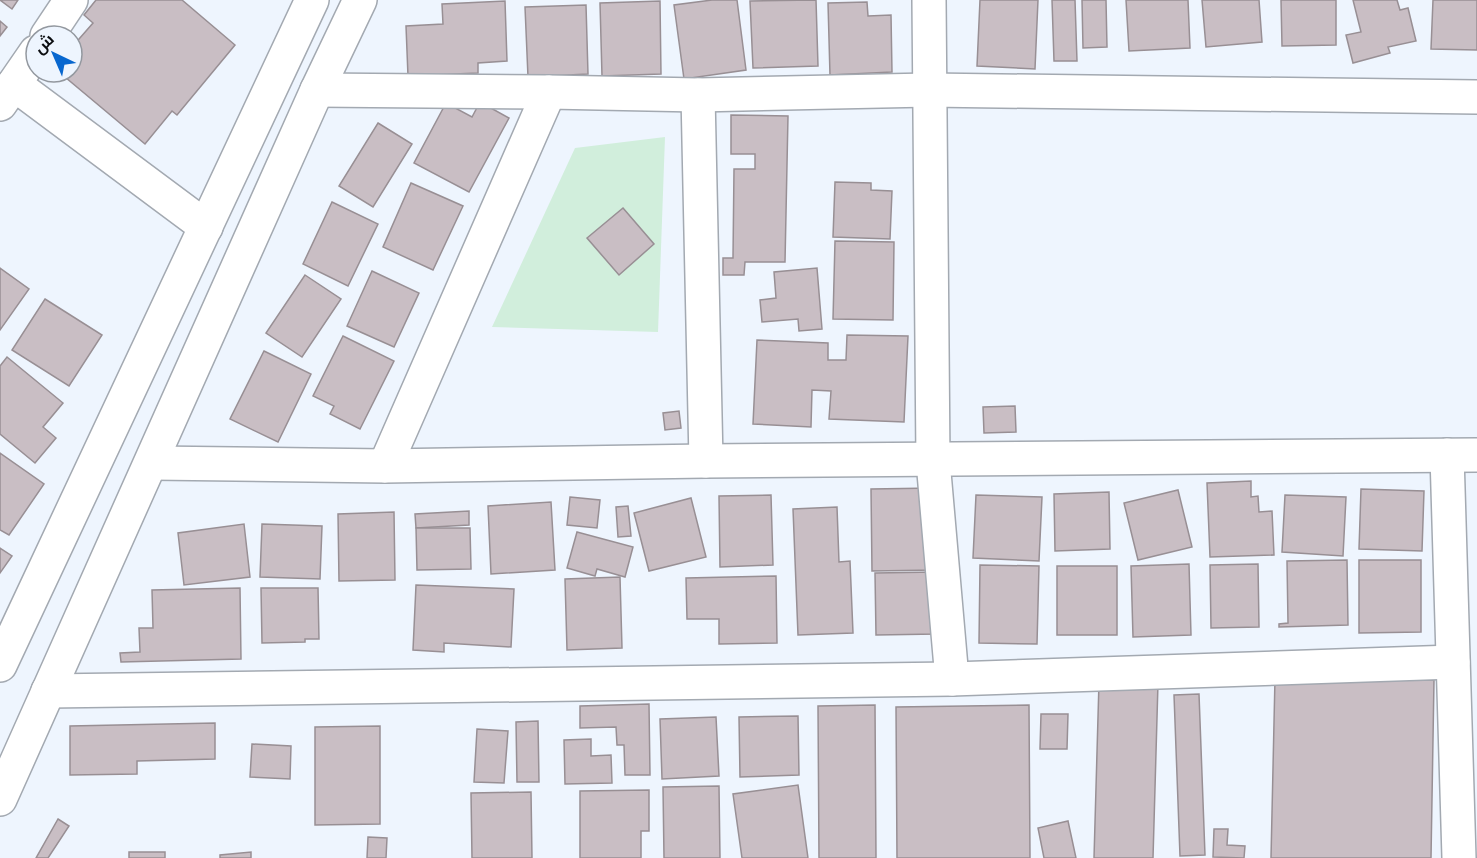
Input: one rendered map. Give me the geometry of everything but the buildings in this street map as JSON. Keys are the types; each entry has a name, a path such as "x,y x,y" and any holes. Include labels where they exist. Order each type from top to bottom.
{"street":[{"path":"55,24 71,0"},
{"path":"0,665 312,0"},
{"path":"0,799 317,90 360,0"},
{"path":"929,0 933,461 952,678"},
{"path":"24,69 7,94 206,227"},
{"path":"317,90 698,95 928,90 1477,97"},
{"path":"385,466 549,92"},
{"path":"698,95 706,462"},
{"path":"152,463 385,466 1462,455 1453,662 1460,858"},
{"path":"48,691 952,678 1453,662"}],"green space":[{"path":"665,137 658,332 492,327 575,148"}]}
